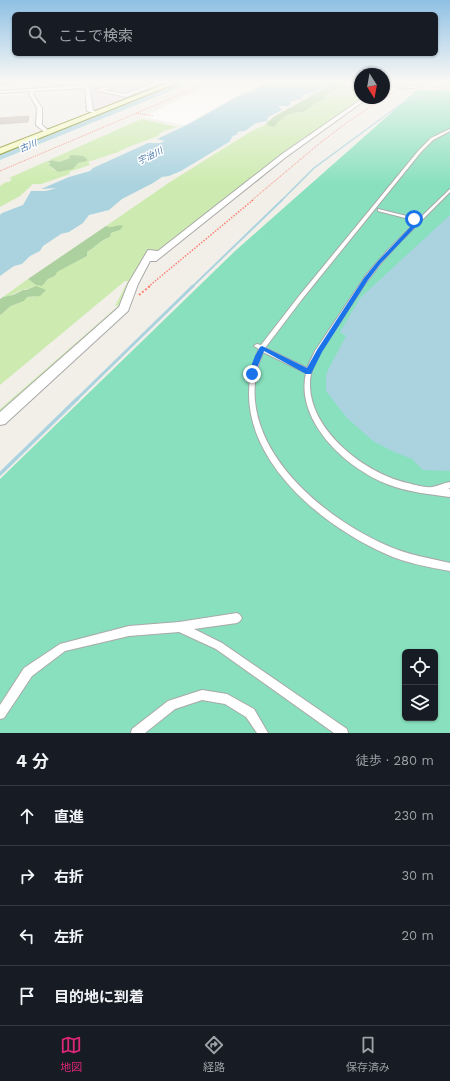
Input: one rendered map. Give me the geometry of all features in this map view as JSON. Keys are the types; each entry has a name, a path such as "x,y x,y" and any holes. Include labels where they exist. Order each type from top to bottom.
{"street":[{"path":"40,116 38,125 48,132"},
{"path":"0,151 87,116"},
{"path":"0,420 124,309 133,284 151,252 156,253 153,258 299,143 339,116"}],"lane":[{"path":"450,130 438,135 420,151 260,347 252,374 251,396 255,418 263,441 276,464 294,486 346,527 381,548 414,559 450,567"},
{"path":"450,190 379,262 366,279 319,351 308,372 307,391 314,416 332,441 351,460 374,475 396,484 429,491 450,493"},
{"path":"379,210 419,220"},
{"path":"260,347 308,372"},
{"path":"429,491 450,485"},
{"path":"0,714 28,672 63,647 129,630 179,627 237,618"},
{"path":"179,627 219,646 343,733"},
{"path":"136,733 172,705 202,695 227,700 250,712 263,733"}],"path":[{"path":"0,171 128,116"},
{"path":"140,295 320,143 356,116"}],"green space":[{"path":"275,116 287,116 278,122 274,127 266,125 269,123 265,124"},
{"path":"287,116 338,116 153,259 151,252 124,309 0,420 0,409 117,307 118,305 115,306 128,281 125,281 0,385 0,315 11,306 24,301 26,297 34,297 36,286 3,297 28,279 36,285 42,286 48,279 55,276 56,272 87,256 87,252 103,240 110,237 111,233 120,230 120,225 110,227 106,226 170,182 250,132 269,123 267,125 274,124"},
{"path":"387,116 450,116 450,733 0,733 0,479 235,251"},
{"path":"141,119 177,127 164,131 158,136 118,152 88,162 90,165 69,172 70,174 41,184 33,184 20,196 0,207 0,186 12,179 9,178 47,161","holes":["72,155 79,157 83,161 75,164 75,167 58,172 53,169 47,161 52,160 59,162 70,158"]},
{"path":"69,156 83,156 87,159 87,161 78,163 73,169 58,172 49,165 50,163 47,162 52,160 59,162 70,158"},
{"path":"120,225 123,226 120,230 111,233 110,237 103,240 87,252 87,256 57,272 55,276 48,279 42,286 36,285 28,279 106,226 110,227"},
{"path":"36,286 46,290 40,296 27,297 24,301 11,306 0,315 0,299"}],"water":[{"name":"宇治川","path":"203,116 270,116 267,121 256,123 245,131 237,132 238,134 233,136 229,142 181,171 162,177 122,199 109,210 89,215 83,223 69,232 61,234 43,246 40,251 30,256 22,264 14,266 0,276 0,215 2,213 23,205 31,191 44,191 56,188 41,189 69,177 90,171 93,168 148,143 160,143 165,141 157,139"},
{"path":"450,215 450,471 423,470 412,459 373,441 347,418 326,391 326,375 346,336 340,332 360,298"}],"pier":[{"path":"146,116 201,116 183,125 144,117"}],"building":[{"path":"29,116 28,122 0,124 0,118"}],"waterway":[{"name":"古川","path":"0,157 103,116"},
{"path":"282,200 314,168 384,116"},
{"path":"192,287 282,200"},
{"path":"77,399 193,286"},
{"path":"0,474 78,398"}],"route":[{"path":"252,374 262,348 308,372 319,351 366,279 379,262 419,220 414,219"}]}
